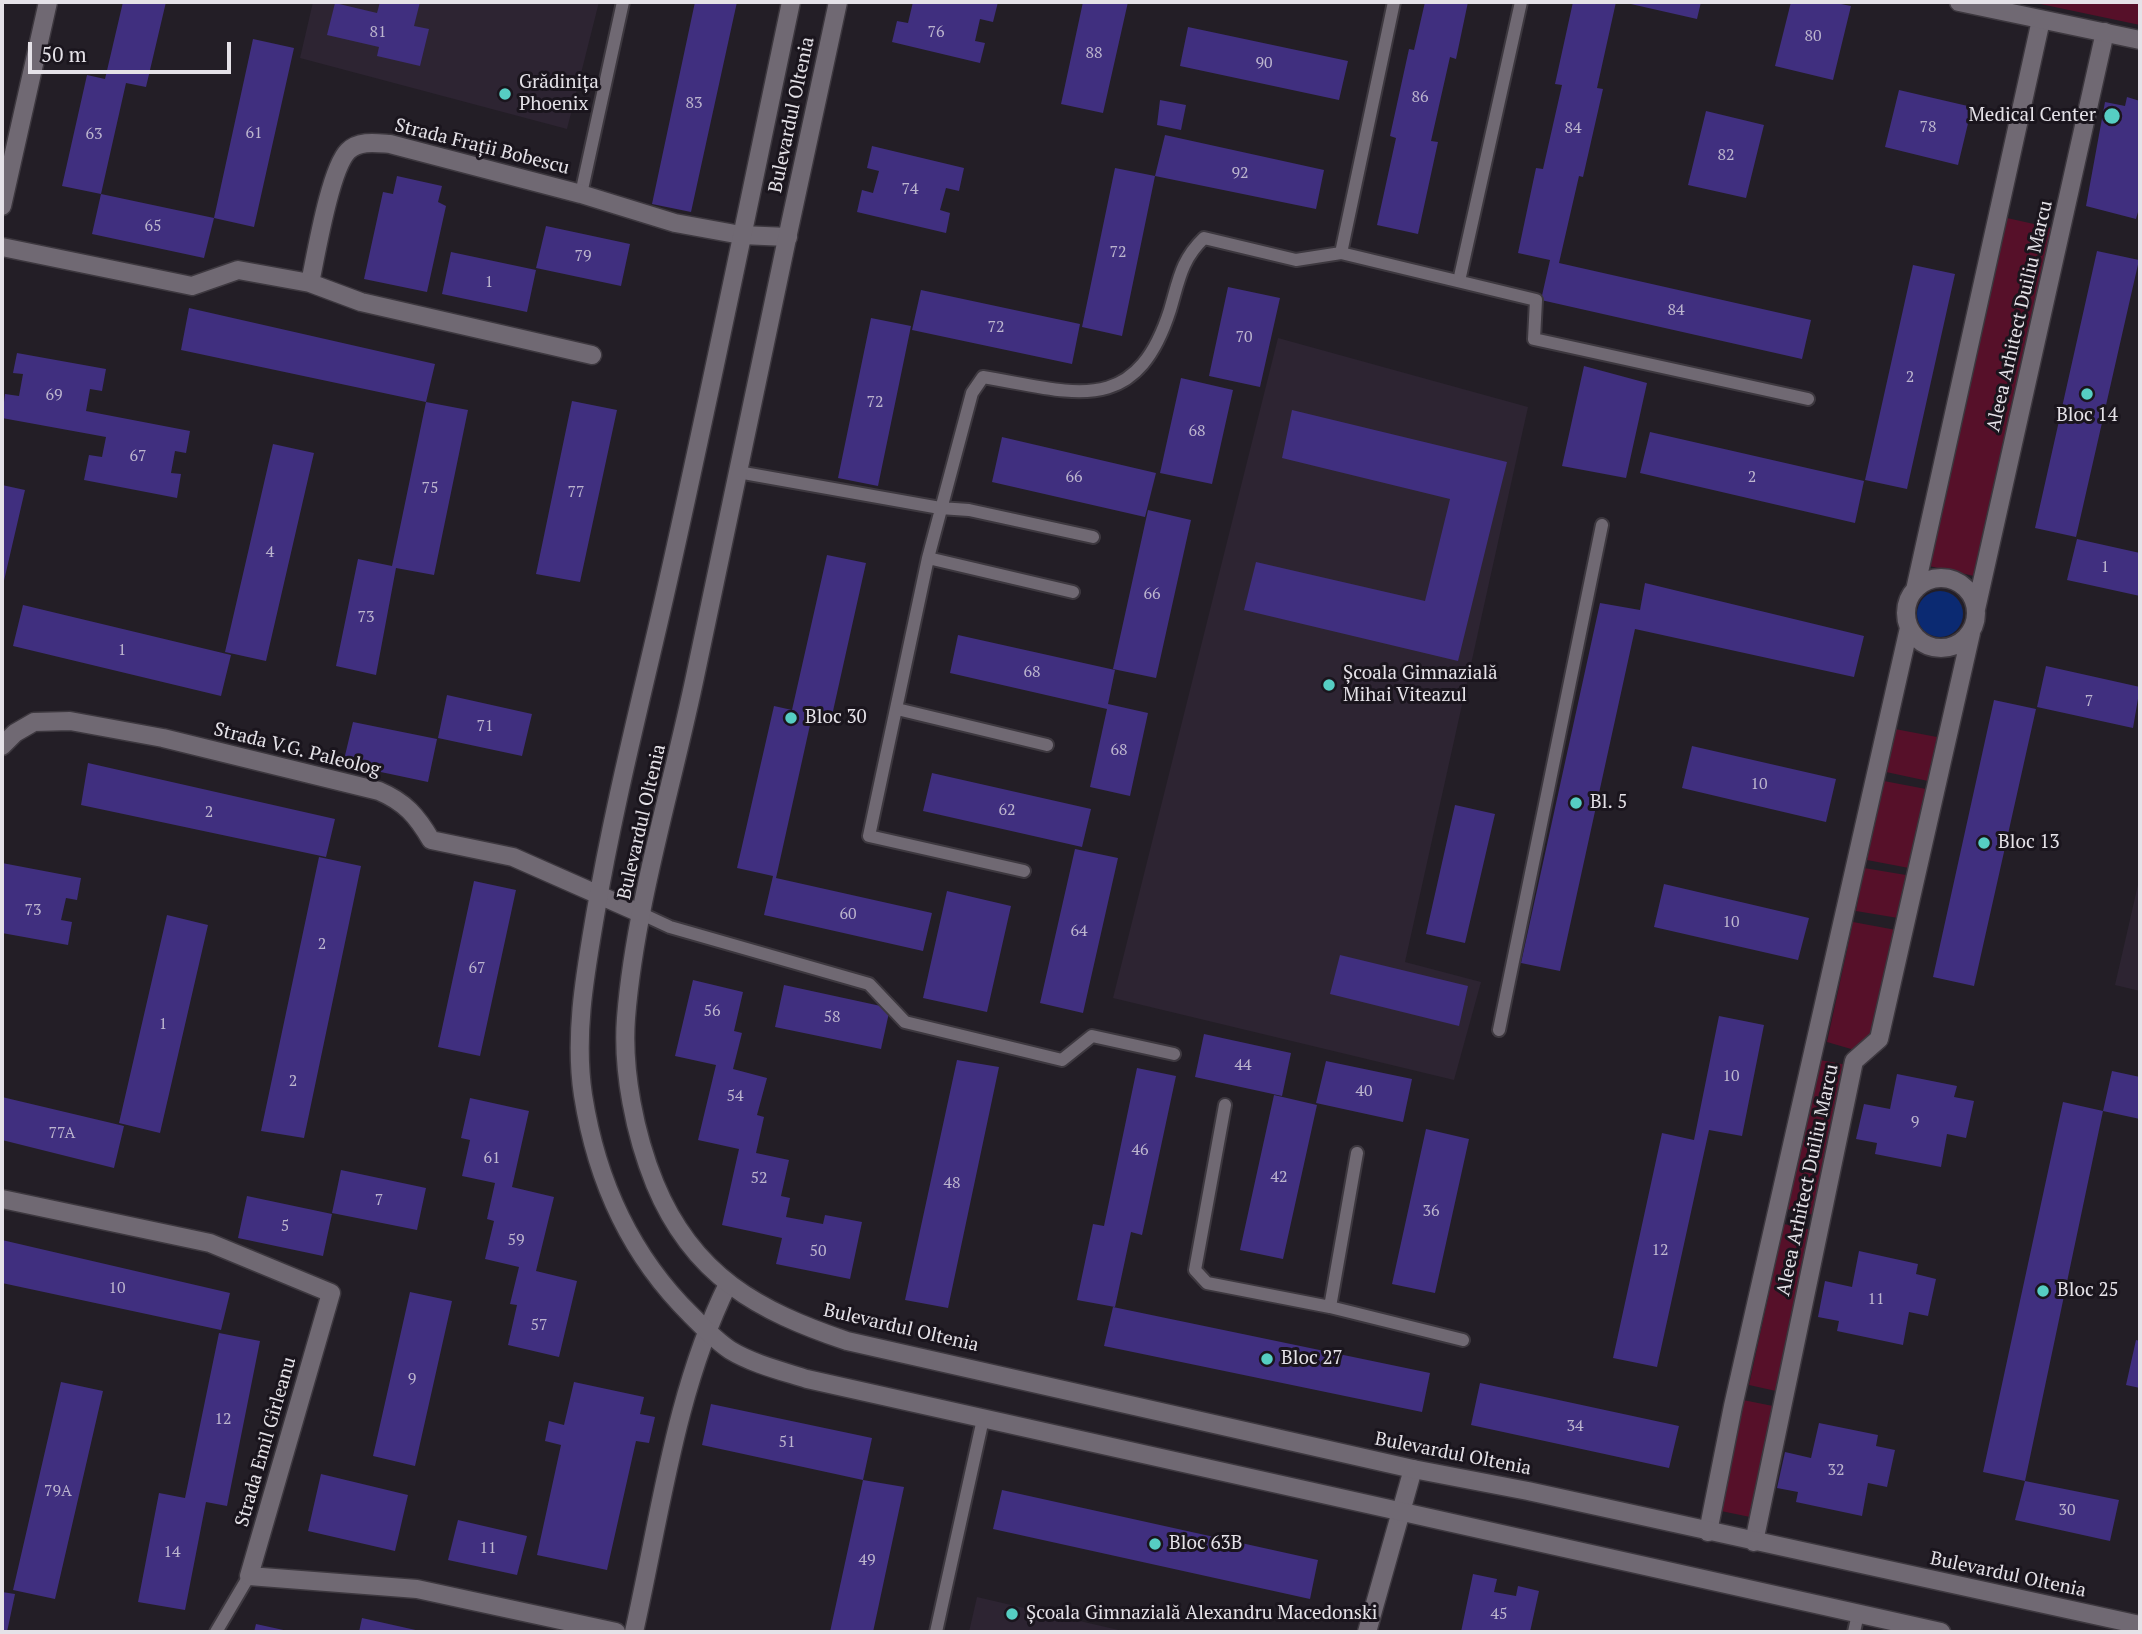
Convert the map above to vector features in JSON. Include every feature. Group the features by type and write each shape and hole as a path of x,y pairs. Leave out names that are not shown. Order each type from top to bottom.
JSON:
{"street":[{"path":"2,206 48,2"},
{"name":"Bulevardul Oltenia","path":"791,2 741,235 710,399 625,767 599,893 582,995 580,1047 590,1129 613,1204 627,1232 672,1296 730,1350 765,1366 807,1379 1941,1632"},
{"name":"Bulevardul Oltenia","path":"838,2 642,914 626,1020 626,1060 632,1096 656,1184 680,1230 728,1284 766,1309 847,1341 1413,1469 1528,1490 1708,1532 2140,1625"},
{"path":"1959,2 2140,40"},
{"name":"Aleea Arhitect Duiliu Marcu","path":"1708,1532 1733,1406 1909,628 1906,611 1915,590 2041,20"},
{"name":"Aleea Arhitect Duiliu Marcu","path":"1754,1542 1854,1061 1879,1039 2105,32"},
{"name":"Strada Frații Bobescu","path":"310,283 335,175 348,150 366,142 390,144 581,194 675,223 741,235"},
{"path":"741,235 788,237"},
{"path":"2,247 192,286 237,270 310,283 361,302 592,355"},
{"path":"1915,590 1935,579 1955,581 1973,598 1976,609"},
{"path":"1909,628 1921,643 1940,649 1960,643 1971,633"},
{"name":"Strada V.G. Paleolog","path":"2,746 34,722 70,721 163,738 379,791 398,799 416,814 431,840 513,857 642,914"},
{"name":"Strada Emil Gîrleanu","path":"2,1199 210,1243 331,1293 249,1576"},
{"path":"634,1632 688,1383 705,1329 728,1284"},
{"path":"1367,1632 1413,1469"},
{"path":"249,1576 417,1589 616,1632"}],"lane":[{"path":"581,194 623,2"},
{"path":"1341,253 1394,2"},
{"path":"1459,281 1521,2"},
{"path":"1024,871 869,836 928,558 972,393 983,377 1080,393 1110,388 1132,377 1159,341 1187,254 1204,238 1296,260 1341,253 1536,300 1534,340 1808,399"},
{"path":"738,472 940,508 969,510 1093,537"},
{"path":"1499,1030 1602,525"},
{"path":"928,558 1073,592"},
{"path":"897,709 1047,745"},
{"path":"642,914 670,927 869,984 905,1022 1062,1060 1092,1036 1174,1054"},
{"path":"1225,1105 1195,1270 1207,1283 1330,1307 1463,1340"},
{"path":"1330,1307 1357,1153"},
{"path":"936,1632 983,1419"},
{"path":"216,1632 249,1576"},
{"path":"1854,1632 1858,1614"}],"shaded area":[{"name":"Grădinița Phoenix","path":"313,2 599,2 567,129 300,58"},
{"path":"2031,2 2140,2 2140,25"},
{"path":"2007,218 2052,228 1974,576 1929,566"},
{"name":"Școala Gimnazială Mihai Viteazul","path":"1278,338 1528,407 1405,962 1481,982 1454,1080 1113,998"},
{"path":"1895,729 1937,737 1928,781 1886,772"},
{"path":"1884,781 1926,789 1909,868 1867,860"},
{"path":"1864,868 1906,875 1898,918 1856,911"},
{"path":"2140,876 2140,991 2115,985"},
{"path":"1853,922 1896,930 1874,1036 1858,1051 1827,1042"},
{"path":"1820,1060 1847,1065 1814,1215 1787,1209"},
{"path":"1784,1224 1812,1230 1776,1391 1749,1385"},
{"path":"1743,1400 1773,1406 1750,1517 1721,1511"},
{"name":"Școala Gimnazială Alexandru Macedonski","path":"977,1597 1127,1632 969,1632"}],"water":[{"path":"1940,591 1957,597 1963,614 1957,631 1940,637 1923,631 1917,614 1923,597"}],"building":[{"path":"123,2 166,2 146,87 126,83 101,194 62,186 87,75 105,79"},
{"path":"380,2 420,2 414,26 429,29 420,66 377,56 379,47 327,35 335,3 377,13"},
{"path":"695,2 737,2 691,212 652,204"},
{"path":"913,2 998,2 993,22 980,19 975,41 985,43 980,63 892,42 897,21 908,23"},
{"path":"1083,2 1128,2 1103,113 1061,104"},
{"path":"1425,2 1468,2 1456,59 1450,57 1431,141 1438,142 1418,234 1377,225 1396,138 1390,136 1409,49 1414,50"},
{"path":"1573,2 1616,2 1597,88 1603,89 1583,177 1579,176 1559,263 1811,320 1802,359 1541,300 1550,260 1518,253 1536,168 1543,169 1562,85 1555,84"},
{"path":"1622,2 1701,2 1697,19"},
{"path":"1791,2 1831,2 1851,6 1833,80 1775,66"},
{"path":"1188,27 1348,61 1339,100 1180,66"},
{"path":"253,39 294,48 254,227 214,218"},
{"path":"1899,90 1972,107 1958,165 1885,147"},
{"path":"2127,97 2140,101 2140,205 2136,219 2086,206 2105,102 2125,106"},
{"path":"1160,100 1186,105 1181,130 1157,125"},
{"path":"1706,111 1764,125 1746,198 1688,185"},
{"path":"1165,135 1324,170 1316,209 1155,176"},
{"path":"872,146 964,168 959,191 946,188 940,210 950,213 946,233 857,212 862,190 873,193 879,171 867,168"},
{"path":"1115,168 1155,176 1122,336 1082,327"},
{"path":"397,176 442,186 438,202 446,206 427,292 364,279 383,192 393,194"},
{"path":"101,194 214,218 204,258 92,234"},
{"path":"546,226 630,244 621,286 536,268"},
{"name":"Bloc 14","path":"2097,251 2139,260 2076,537 2035,528"},
{"path":"451,252 536,270 527,312 442,294"},
{"path":"1913,265 1955,274 1907,489 1865,480"},
{"path":"1228,287 1280,298 1260,387 1209,376"},
{"path":"921,290 1080,324 1072,364 912,330"},
{"path":"189,308 435,364 426,402 181,350"},
{"path":"871,318 911,326 878,486 838,478"},
{"path":"17,353 106,369 102,391 90,389 86,411 190,431 186,453 175,451 171,473 181,474 177,498 84,480 89,455 102,457 106,437 2,418 5,394 19,396 23,374 13,373"},
{"path":"1584,366 1647,383 1626,478 1562,466"},
{"path":"1181,378 1233,390 1212,484 1160,473"},
{"path":"572,401 617,410 580,582 536,574"},
{"path":"426,402 468,410 434,575 396,568 376,675 336,666 358,559 392,566"},
{"path":"1292,410 1507,462 1458,661 1244,610 1256,562 1425,601 1450,499 1282,458"},
{"path":"1650,432 1864,481 1855,523 1640,473"},
{"path":"1002,437 1156,473 1145,517 992,482"},
{"path":"273,444 314,453 266,661 225,652"},
{"path":"2,485 25,490 3,585 2,585"},
{"path":"1148,510 1191,520 1156,678 1113,669"},
{"path":"2077,539 2140,553 2140,596 2067,580"},
{"name":"Bloc 30","path":"827,555 866,563 831,720 812,716 776,878 932,913 923,951 764,915 773,876 737,868 774,706 792,710"},
{"name":"Bl. 5","path":"1645,583 1864,636 1854,677 1635,629 1560,971 1521,963 1600,603 1640,610"},
{"path":"23,605 231,655 221,696 13,646"},
{"path":"958,635 1115,670 1108,704 1148,713 1130,796 1090,787 1107,709 950,673"},
{"path":"2046,666 2140,687 2133,728 2037,707"},
{"path":"447,695 532,714 522,756 438,738"},
{"name":"Bloc 13","path":"1994,700 2036,709 1974,986 1933,977"},
{"path":"353,722 437,739 428,782 343,764"},
{"path":"1692,746 1836,779 1826,822 1682,788"},
{"path":"88,763 335,819 326,857 81,805"},
{"path":"932,773 1091,809 1082,847 923,811"},
{"path":"1455,805 1495,814 1465,943 1426,934"},
{"path":"1075,849 1118,858 1083,1013 1040,1003"},
{"path":"319,857 361,866 304,1138 261,1131"},
{"path":"2,863 81,878 77,900 66,898 61,920 72,922 68,945 2,933"},
{"path":"474,881 516,890 480,1056 438,1047"},
{"path":"1664,884 1809,918 1798,960 1654,927"},
{"path":"947,891 1011,906 987,1012 923,998"},
{"path":"167,915 208,925 160,1133 119,1123"},
{"path":"1340,955 1468,986 1459,1026 1330,994"},
{"path":"693,980 743,992 734,1031 742,1033 733,1069 767,1078 757,1115 764,1117 756,1153 789,1160 781,1196 790,1198 786,1217 823,1224 825,1215 862,1222 850,1279 776,1264 782,1238 722,1225 739,1149 698,1140 716,1065 675,1056"},
{"path":"784,985 890,1008 881,1049 775,1027"},
{"path":"1719,1016 1764,1025 1742,1136 1709,1130 1657,1367 1613,1358 1662,1133 1694,1140"},
{"path":"1204,1034 1291,1053 1282,1096 1195,1077"},
{"path":"957,1060 999,1067 948,1308 905,1300"},
{"path":"1326,1061 1412,1079 1403,1122 1316,1103"},
{"path":"1137,1068 1176,1076 1142,1235 1131,1232 1115,1307 1077,1300 1093,1224 1104,1226"},
{"path":"2112,1071 2140,1077 2140,1119 2103,1111"},
{"path":"1897,1074 1957,1086 1954,1097 1974,1101 1966,1138 1947,1134 1941,1167 1875,1154 1877,1143 1856,1139 1864,1104 1890,1109"},
{"path":"1274,1095 1317,1105 1283,1259 1240,1250"},
{"path":"2,1097 124,1126 114,1168 2,1140"},
{"path":"470,1098 529,1111 512,1187 554,1197 536,1271 577,1281 559,1357 508,1345 517,1305 510,1304 519,1267 485,1259 494,1221 487,1219 495,1183 462,1176 470,1140 461,1138"},
{"name":"Bloc 25","path":"2063,1102 2103,1111 2025,1481 1983,1472"},
{"path":"1426,1129 1469,1139 1435,1293 1392,1284"},
{"path":"341,1170 426,1188 417,1230 332,1213"},
{"path":"247,1196 332,1214 323,1256 238,1238"},
{"path":"2,1240 230,1293 221,1330 2,1283"},
{"path":"1859,1251 1918,1264 1916,1274 1936,1279 1928,1316 1909,1312 1903,1345 1837,1331 1839,1321 1818,1317 1825,1281 1852,1287"},
{"path":"410,1292 452,1301 415,1466 373,1456"},
{"name":"Bloc 27","path":"1113,1307 1430,1373 1422,1412 1104,1346"},
{"path":"219,1333 260,1341 227,1506 206,1502 185,1610 138,1602 159,1493 185,1498"},
{"path":"2136,1340 2140,1341 2140,1388 2126,1385"},
{"path":"61,1382 103,1391 55,1599 13,1590"},
{"path":"574,1382 644,1397 640,1414 655,1417 649,1443 636,1441 607,1570 537,1555 561,1445 545,1441 549,1421 564,1425"},
{"path":"1480,1383 1679,1426 1669,1468 1471,1425"},
{"path":"711,1404 872,1438 863,1480 702,1445"},
{"path":"1819,1423 1878,1435 1876,1446 1895,1450 1887,1487 1868,1483 1862,1516 1796,1502 1798,1492 1777,1488 1785,1452 1811,1458"},
{"path":"321,1474 408,1495 395,1551 308,1531"},
{"path":"863,1480 904,1487 873,1632 830,1632"},
{"path":"2025,1481 2119,1500 2110,1541 2015,1520"},
{"name":"Bloc 63B","path":"1002,1490 1318,1560 1310,1599 993,1529"},
{"path":"458,1520 527,1536 517,1575 448,1560"},
{"path":"1473,1574 1497,1579 1494,1592 1516,1596 1518,1586 1539,1591 1530,1632 1461,1632"},
{"path":"2,1592 15,1594 7,1632 2,1632"},
{"path":"362,1618 420,1631 420,1632 359,1632"},
{"path":"256,1624 288,1631 288,1632 254,1632"}],"place":[{"name":"Grădinița Phoenix","path":"505,94"},
{"name":"Medical Center","path":"2112,116"},
{"name":"Bloc 14","path":"2087,394"},
{"name":"Școala Gimnazială Mihai Viteazul","path":"1329,685"},
{"name":"Bloc 30","path":"791,718"},
{"name":"Bl. 5","path":"1576,803"},
{"name":"Bloc 13","path":"1984,843"},
{"name":"Bloc 25","path":"2043,1291"},
{"name":"Bloc 27","path":"1267,1359"},
{"name":"Bloc 63B","path":"1155,1544"},
{"name":"Școala Gimnazială Alexandru Macedonski","path":"1012,1614"}]}
